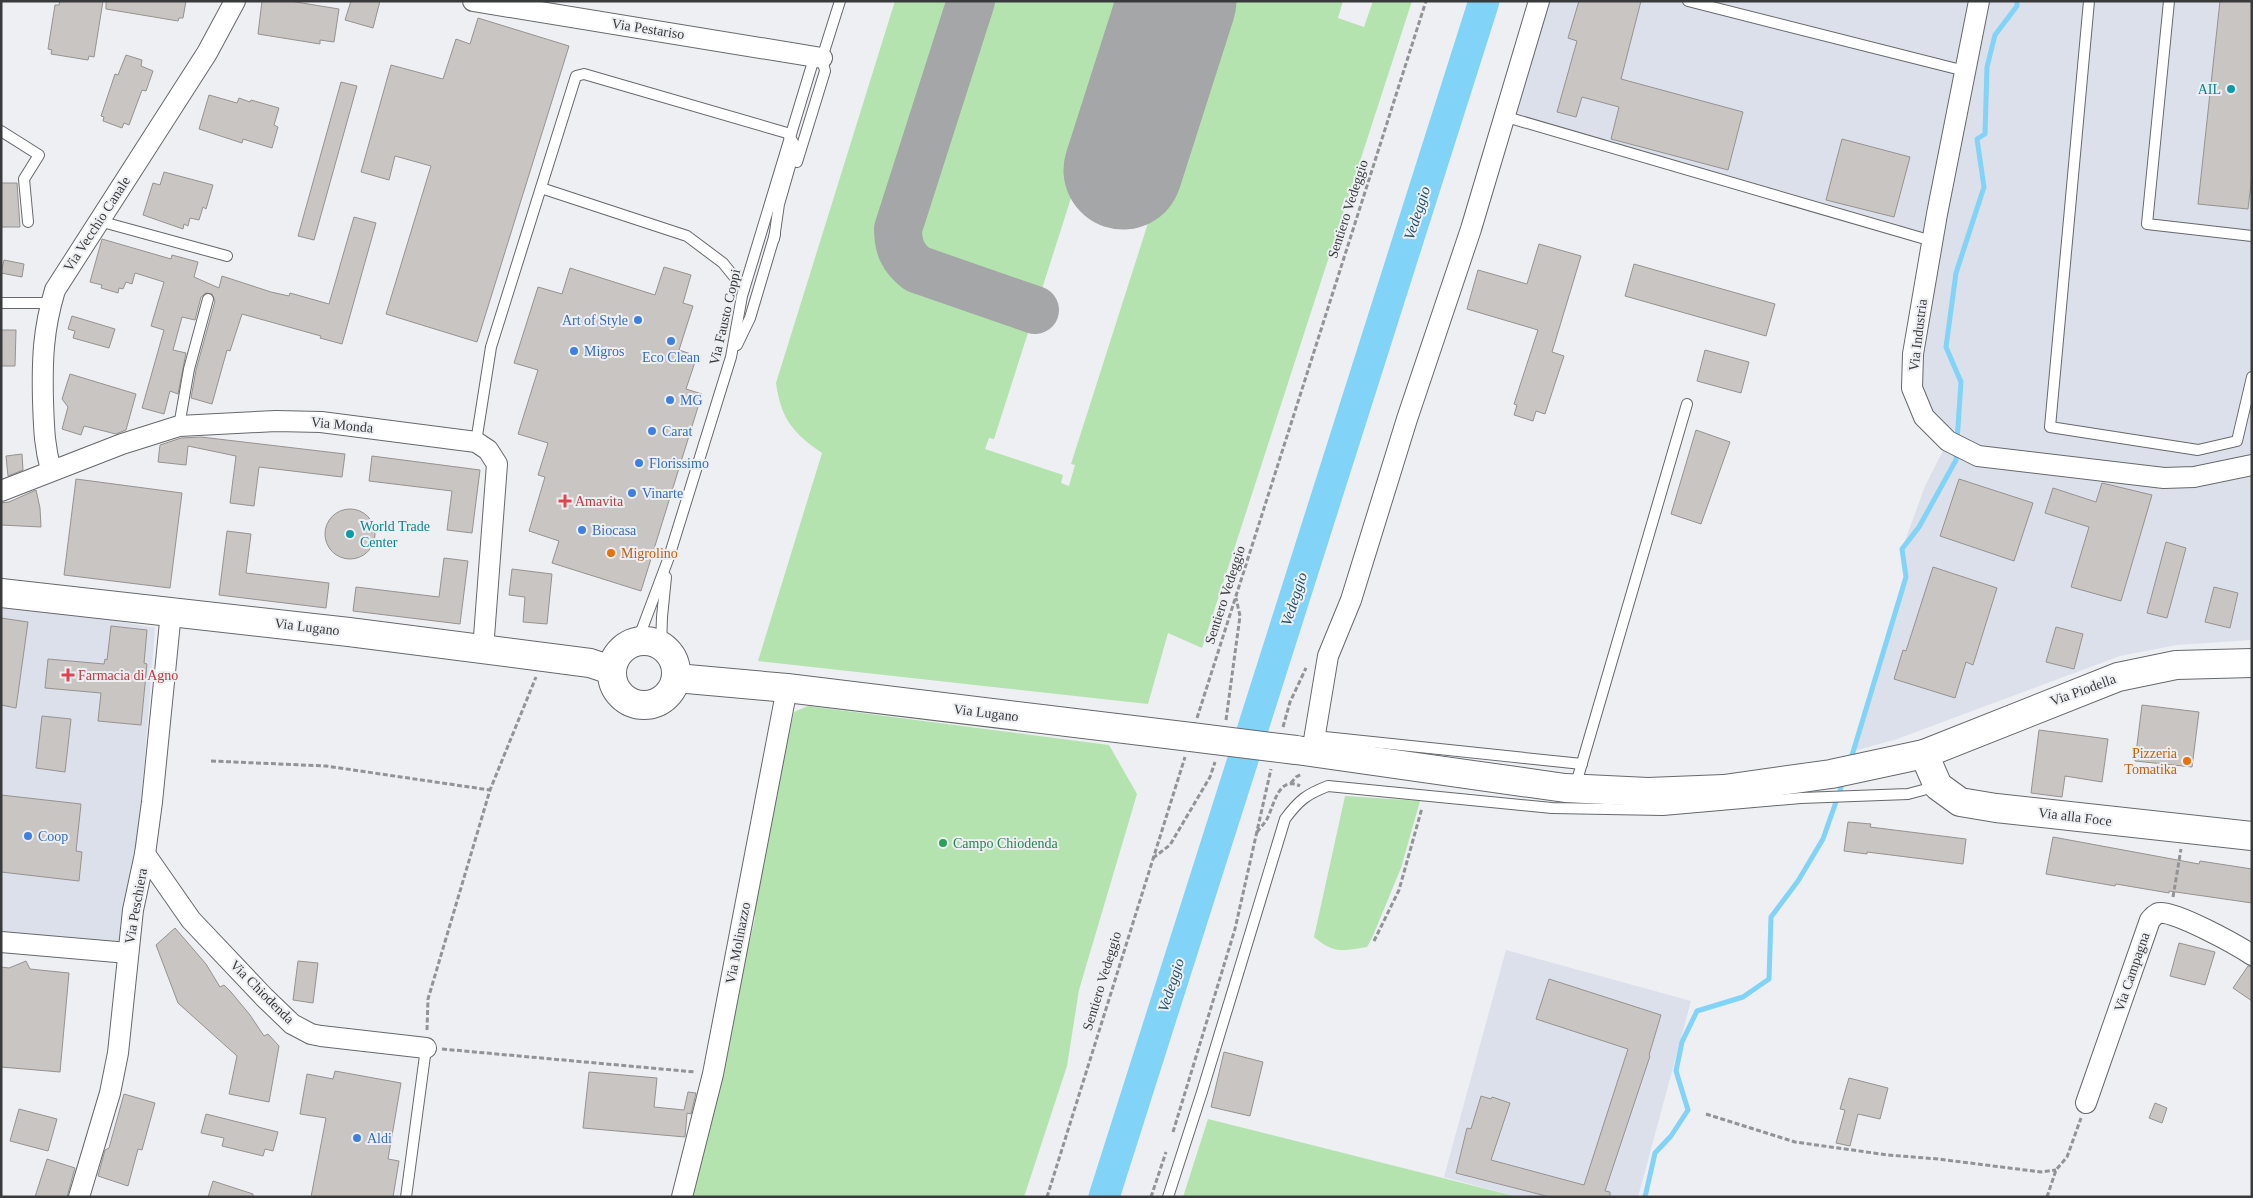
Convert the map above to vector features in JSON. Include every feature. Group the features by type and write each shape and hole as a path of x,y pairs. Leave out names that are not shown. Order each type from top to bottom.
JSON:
{"main road":[{"name":"Via Lugano","path":"1,593 590,663 611,670"},
{"path":"641,641 653,642 661,646 673,660 676,678 666,698 656,704 645,706 634,705 624,700 616,691 612,681 611,670 614,659 621,650 641,641"},
{"name":"Via Piodella","path":"1578,776 1648,792 1828,785 1859,768 1924,754 2060,698 2118,677 2176,665 2252,663"},
{"name":"Via Lugano","path":"676,678 787,688 1191,737 1301,742 1578,776"},
{"path":"1924,754 1938,786"},
{"name":"Via alla Foce","path":"1938,786 1960,802 2185,830 2252,836"}],"street":[{"name":"Via Vecchio Canale","path":"51,470 44,447 42,354 47,316 55,290 207,53 235,1"},
{"name":"Via Pestariso","path":"473,1 819,56"},
{"path":"1301,742 1328,656 1351,600 1407,419 1471,229 1503,116 1539,1"},
{"name":"Via Industria","path":"1979,1 1932,241 1913,354 1912,388 1924,417 1948,441 1978,456 2164,478 2194,477 2252,465"},
{"name":"Via Monda","path":"1,491 122,444 179,426 276,420 321,422 476,442"},
{"path":"476,442 488,450 497,464 483,650"},
{"name":"Via Peschiera","path":"79,1197 112,1085 118,1053 133,910 145,854 171,612"},
{"name":"Via Molinazzo","path":"682,1197 713,1074 787,688"},
{"name":"Via Chiodenda","path":"145,854 191,920 292,1024 312,1034 321,1036 426,1048"},
{"name":"Via Campagna","path":"2086,1103 2150,920 2159,913 2170,915"},
{"path":"2170,915 2218,935 2252,955"},
{"path":"1,942 128,953"}],"lane":[{"name":"Via Fausto Coppi","path":"631,644 642,629 669,557 731,357 744,289 790,137 840,1"},
{"path":"1688,1 1965,71"},
{"path":"2089,1 2050,427 2198,450 2237,442 2252,377"},
{"path":"2169,1 2147,224 2252,236"},
{"path":"731,357 750,318 825,71 819,56"},
{"path":"476,442 491,347 576,76 582,74 781,130 790,137 793,142 794,152 778,204 774,239"},
{"path":"1503,116 1932,241"},
{"path":"1,131 38,155 24,179 28,222"},
{"path":"541,188 682,234 723,263 744,289"},
{"path":"99,221 227,256"},
{"path":"179,426 189,369 208,298"},
{"path":"1,303 51,303"},
{"path":"1578,776 1687,404"},
{"name":"Via Fausto Coppi","path":"661,646 663,603 669,557"},
{"path":"1168,1197 1285,819 1309,793 1328,786 1552,808 1664,810 1828,785 1850,796 1908,794 1938,786"},
{"path":"406,1197 426,1048"}],"path":[{"name":"Sentiero Vedeggio","path":"1047,1197 1191,737 1426,1"},
{"path":"544,658 490,790 428,999 426,1048 713,1074"},
{"path":"1301,742 1290,702 1307,667"},
{"path":"211,761 326,766 490,790"},
{"path":"1171,1138 1235,929 1271,767"},
{"path":"1374,941 1399,890 1426,796"},
{"path":"2170,915 2185,830"},
{"path":"2047,1197 2056,1170 2067,1157 2086,1103"},
{"path":"1706,1114 1795,1142 1888,1155 1938,1159 2041,1172 2056,1170"},
{"path":"1151,1197 1168,1146"}],"shaded area":[{"path":"1542,1 2252,1 2252,640 2177,645 2120,656 1897,739 1854,751 1906,577 1902,549 1925,486 1948,441 1912,388 1932,241 1503,116"},
{"path":"1,599 155,628 128,953 1,942"},
{"path":"1506,950 1691,1001 1638,1197 1518,1197 1444,1177"}],"green space":[{"path":"895,1 1134,1 994,439 989,438 985,449 1063,475 1061,483 1069,486 1075,465 1071,464 1219,1 1343,1 1338,18 1364,27 1373,1 1412,1 1202,648 1168,633 1148,704 758,661 822,453 803,439 790,424 781,406 776,383"},
{"path":"808,706 1109,745 1137,794 1079,990 1067,1066 1024,1197 687,1197 745,945 749,944 755,918 753,892 794,712"},
{"path":"1345,796 1420,801 1401,868 1372,938 1367,947 1339,950 1327,946 1314,937"},
{"path":"1208,1119 1518,1197 1183,1197"}],"building":[{"path":"60,1 103,1 94,57 89,56 88,60 51,54 52,50 48,49 55,5 59,5"},
{"path":"106,1 186,1 183,18 179,18 178,21 106,9"},
{"path":"262,1 290,1 339,9 334,42 320,40 320,44 258,34"},
{"path":"351,1 380,1 373,28 345,20"},
{"path":"1579,1 1641,1 1621,79 1743,112 1728,170 1611,139 1619,107 1582,97 1576,117 1557,112 1577,41 1568,38"},
{"name":"AIL","path":"2220,1 2252,1 2252,176 2248,209 2198,204"},
{"path":"478,18 569,46 477,342 386,314 431,166 395,156 389,180 361,172 391,65 443,79 456,39 470,44"},
{"path":"126,55 142,60 141,66 153,71 146,91 142,90 129,125 124,123 122,128 103,121 104,117 101,116 115,74 118,75"},
{"path":"341,82 357,86 314,240 298,236"},
{"path":"209,95 237,103 239,98 250,102 251,100 279,108 274,125 278,127 272,148 243,139 242,143 199,129"},
{"path":"1842,139 1910,157 1894,217 1826,200"},
{"path":"164,172 213,185 206,209 203,207 199,220 190,218 188,226 184,224 183,229 143,215 153,183 160,185"},
{"path":"1,183 17,183 20,227 1,227"},
{"path":"354,217 376,223 342,344 320,338 321,336 242,314 230,351 227,350 212,404 191,398 196,370 215,301 212,294 206,293 201,297 195,320 182,317 173,350 186,353 178,394 170,391 164,414 142,408 164,330 151,326 164,282 135,273 132,284 126,282 123,289 119,288 118,293 101,288 102,285 90,282 102,239 171,259 172,255 198,262 194,277 219,288 222,276 271,292 289,296 290,293 329,304"},
{"path":"1539,244 1581,256 1552,352 1564,356 1545,414 1536,411 1533,421 1514,415 1517,405 1514,404 1538,330 1467,309 1478,270 1527,284"},
{"path":"4,260 24,264 22,277 1,273"},
{"path":"1634,264 1775,304 1766,336 1625,296"},
{"path":"664,267 691,275 683,303 693,306 679,350 697,356 686,389 702,394 641,591 552,563 559,541 529,531 545,477 538,475 548,443 518,434 538,370 514,363 538,287 562,294 570,268 655,295"},
{"path":"72,316 115,329 109,348 73,338 75,331 68,329"},
{"path":"1,330 16,330 15,366 1,366"},
{"path":"1705,350 1749,362 1741,393 1697,381"},
{"path":"70,374 136,394 126,430 116,434 84,426 81,435 62,429 68,407 62,399"},
{"path":"1696,430 1730,442 1701,524 1671,514"},
{"path":"201,437 345,454 342,477 259,467 254,506 230,503 236,456 188,446 186,465 158,462 160,445 181,438"},
{"path":"22,454 23,470 8,476 6,456"},
{"path":"372,456 480,470 472,533 447,530 452,491 369,481"},
{"path":"76,479 182,493 170,588 64,575"},
{"path":"1959,479 2033,503 2014,561 1940,536"},
{"path":"2102,483 2152,495 2121,601 2071,587 2089,527 2045,513 2053,488 2096,502"},
{"path":"36,490 40,508 41,527 1,525 1,503 9,502"},
{"name":"World Trade Center","path":"350,509 360,511 368,516 373,524 375,534 373,544 368,552 360,557 350,559 340,557 332,552 327,544 325,534 327,524 332,516 340,511"},
{"path":"227,531 251,534 246,573 329,583 326,608 219,595"},
{"path":"2166,542 2186,548 2167,618 2147,613"},
{"path":"444,558 468,561 460,624 353,611 356,587 439,597"},
{"path":"1933,567 1997,588 1973,665 1966,662 1955,698 1894,679 1903,650 1906,651"},
{"path":"512,569 552,574 547,624 523,622 525,597 509,595"},
{"path":"2214,587 2238,593 2230,628 2205,622"},
{"path":"1,618 28,622 16,708 1,705"},
{"path":"111,626 147,630 144,663 147,664 141,725 98,721 101,693 45,688 48,659 104,664 105,659 107,660"},
{"path":"2056,627 2083,634 2074,669 2046,662"},
{"path":"2142,705 2199,712 2192,767 2135,761"},
{"path":"42,716 71,719 65,772 36,768"},
{"path":"2039,730 2108,739 2102,782 2065,776 2062,797 2031,793"},
{"path":"1,795 81,804 76,851 82,852 79,881 1,872"},
{"path":"1848,822 1871,824 1870,827 1966,839 1963,864 1867,852 1867,854 1844,851"},
{"path":"2053,837 2199,864 2200,861 2252,869 2252,903 2169,891 2169,893 2116,884 2115,886 2046,874"},
{"path":"175,928 206,964 220,987 224,985 231,992 264,1036 268,1034 279,1046 269,1102 229,1094 237,1056 178,1003 156,945"},
{"path":"2179,943 2215,952 2205,985 2170,976"},
{"path":"26,961 30,969 69,973 60,1072 1,1067 1,967 9,968"},
{"path":"298,961 318,963 313,1003 293,1000"},
{"path":"2248,966 2252,967 2252,1001 2233,988"},
{"path":"1549,979 1661,1015 1650,1056 1605,1191 1610,1192 1610,1197 1550,1197 1456,1173 1467,1128 1471,1129 1481,1096 1491,1099 1492,1097 1510,1103 1491,1160 1584,1185 1628,1049 1536,1019"},
{"path":"1224,1052 1263,1062 1250,1116 1211,1107"},
{"name":"Aldi","path":"335,1071 401,1083 388,1159 399,1161 393,1197 311,1197 326,1118 300,1114 307,1074 333,1079"},
{"path":"589,1072 657,1078 654,1107 684,1110 688,1092 696,1093 691,1114 687,1113 685,1137 583,1128"},
{"path":"1849,1078 1888,1088 1880,1119 1858,1114 1850,1146 1836,1143 1845,1110 1840,1109"},
{"path":"124,1094 155,1103 142,1150 138,1149 128,1186 98,1176 105,1150 109,1148"},
{"path":"2155,1103 2167,1108 2162,1123 2149,1118"},
{"path":"19,1109 57,1119 48,1151 10,1141"},
{"path":"206,1114 278,1132 273,1151 265,1149 263,1156 222,1146 224,1138 201,1133"},
{"path":"47,1159 75,1168 67,1197 35,1197"},
{"path":"213,1181 253,1194 253,1197 208,1197"}],"waterway":[{"name":"Vedeggio","path":"1104,1197 1484,1"},
{"path":"1957,441 1961,382 1946,347 1956,273 1984,187 1977,139 1985,134 1987,67 1995,35 2017,6 2017,1"},
{"path":"1850,762 1906,577 1902,549 1919,527 1956,460 1957,450"},
{"path":"1645,1197 1655,1153 1671,1136 1688,1110 1676,1071 1682,1042 1697,1011 1743,997 1769,979 1771,917 1798,881 1823,839 1844,779"}],"taxiway":[{"path":"971,1 898,229 899,241 902,252 917,269 1035,310"}],"runway":[{"path":"1123,170 1177,1"}],"place":[{"name":"AIL","path":"2231,89"},
{"name":"Art of Style","path":"638,320"},
{"name":"Eco Clean","path":"671,341"},
{"name":"Migros","path":"574,351"},
{"name":"MG","path":"670,400"},
{"name":"Carat","path":"652,431"},
{"name":"Florissimo","path":"639,463"},
{"name":"Vinarte","path":"632,493"},
{"name":"Amavita","path":"565,501"},
{"name":"Biocasa","path":"582,530"},
{"name":"World Trade Center","path":"350,534"},
{"name":"Migrolino","path":"611,553"},
{"name":"Farmacia di Agno","path":"68,675"},
{"name":"Pizzeria Tomatika","path":"2187,761"},
{"name":"Coop","path":"28,836"},
{"name":"Campo Chiodenda","path":"943,843"},
{"name":"Aldi","path":"357,1138"}]}
